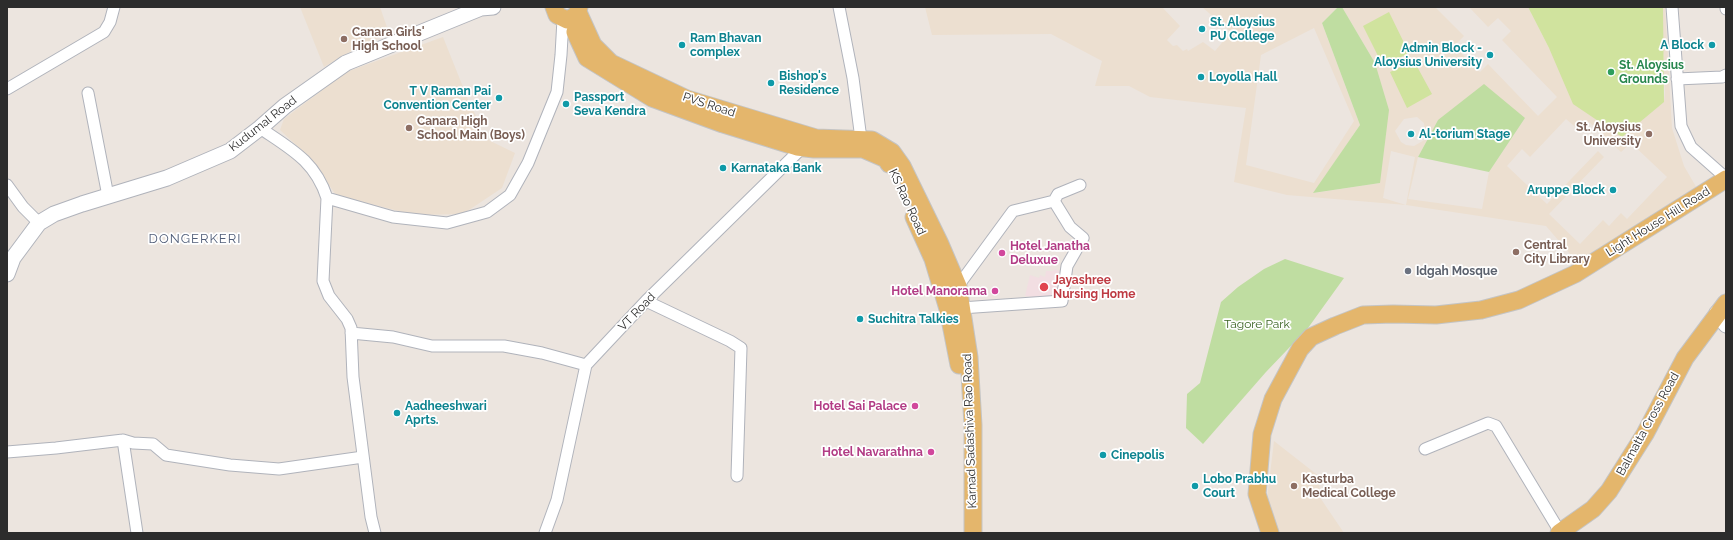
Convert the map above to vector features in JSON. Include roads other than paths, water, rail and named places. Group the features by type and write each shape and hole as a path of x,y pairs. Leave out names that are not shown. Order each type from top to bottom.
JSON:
{"main road":[{"name":"PVS Road","path":"569,13 593,45 612,63 688,99 807,142 816,138 867,139"},
{"name":"Karnad Sadashiva Rao Road","path":"867,139 892,152 902,166 940,244 950,289 961,308 969,357 973,533"},
{"name":"KS Rao Road","path":"807,142 862,149 886,159 900,182 933,259 950,289 948,310 959,365 966,426 966,533"},
{"name":"Light House Hill Road","path":"1270,533 1257,494 1262,434 1273,399 1300,349 1311,337 1363,315 1436,315 1481,310 1519,300 1575,274 1726,178"},
{"name":"Balmatta Cross Road","path":"1560,532 1593,509 1609,491 1645,434 1685,358 1723,314"}],"street":[{"path":"7,89 104,32 110,22 114,7"},
{"name":"Kudumal Road","path":"7,274 13,258 39,223 54,214 168,178 230,151 260,128 284,106 346,63 481,8 493,7"},
{"path":"839,7 867,139"},
{"path":"1672,7 1680,126 1687,142 1726,178"},
{"path":"327,198 393,217 447,223 487,212 510,194 528,163 557,92 561,55 569,13"},
{"path":"1677,79 1722,77 1726,75"},
{"path":"88,93 108,196"},
{"path":"260,128 301,156 312,167 322,184 327,198 323,281 328,296 347,319 351,333 353,377 371,517 375,533"},
{"name":"VT Road","path":"586,365 646,302 807,142"},
{"path":"7,185 23,207 39,223"},
{"path":"950,289 1014,211 1054,201 1058,194 1080,185"},
{"path":"961,308 1062,301 1067,266 1083,238 1070,227 1054,201"},
{"path":"646,302 741,348 737,476"},
{"path":"351,333 393,337 432,346 504,346 542,353 586,365 557,500 545,533"},
{"path":"1425,450 1488,423 1493,424 1496,426 1560,532"},
{"path":"7,452 123,440 133,443 153,444 166,455 230,465 279,469 364,456"},
{"path":"123,440 137,533"}],"place":[{"name":"St. Aloysius PU College","path":"1202,29"},
{"name":"Canara Girls' High School","path":"344,39"},
{"name":"Ram Bhavan complex","path":"682,45"},
{"name":"A Block","path":"1712,45"},
{"name":"Admin Block - Aloysius University","path":"1490,55"},
{"name":"St. Aloysius Grounds","path":"1611,72"},
{"name":"Loyolla Hall","path":"1201,77"},
{"name":"Bishop's Residence","path":"771,83"},
{"name":"T V Raman Pai Convention Center","path":"499,98"},
{"name":"Passport Seva Kendra","path":"566,104"},
{"name":"Canara High School Main (Boys)","path":"409,128"},
{"name":"Al-torium Stage","path":"1411,134"},
{"name":"St. Aloysius University","path":"1649,134"},
{"name":"Karnataka Bank","path":"723,168"},
{"name":"Aruppe Block","path":"1613,190"},
{"name":"Central City Library","path":"1516,252"},
{"name":"Hotel Janatha Deluxue","path":"1002,253"},
{"name":"Idgah Mosque","path":"1408,271"},
{"name":"Jayashree Nursing Home","path":"1044,287"},
{"name":"Hotel Manorama","path":"995,291"},
{"name":"Suchitra Talkies","path":"860,319"},
{"name":"Hotel Sai Palace","path":"915,406"},
{"name":"Aadheeshwari Aprts.","path":"397,413"},
{"name":"Hotel Navarathna","path":"931,452"},
{"name":"Cinepolis","path":"1103,455"},
{"name":"Lobo Prabhu Court","path":"1195,486"},
{"name":"Kasturba Medical College","path":"1294,486"}],"district":[{"name":"DONGERKERI","path":"195,239"}],"park label":[{"name":"Tagore Park","path":"1257,324"}]}
